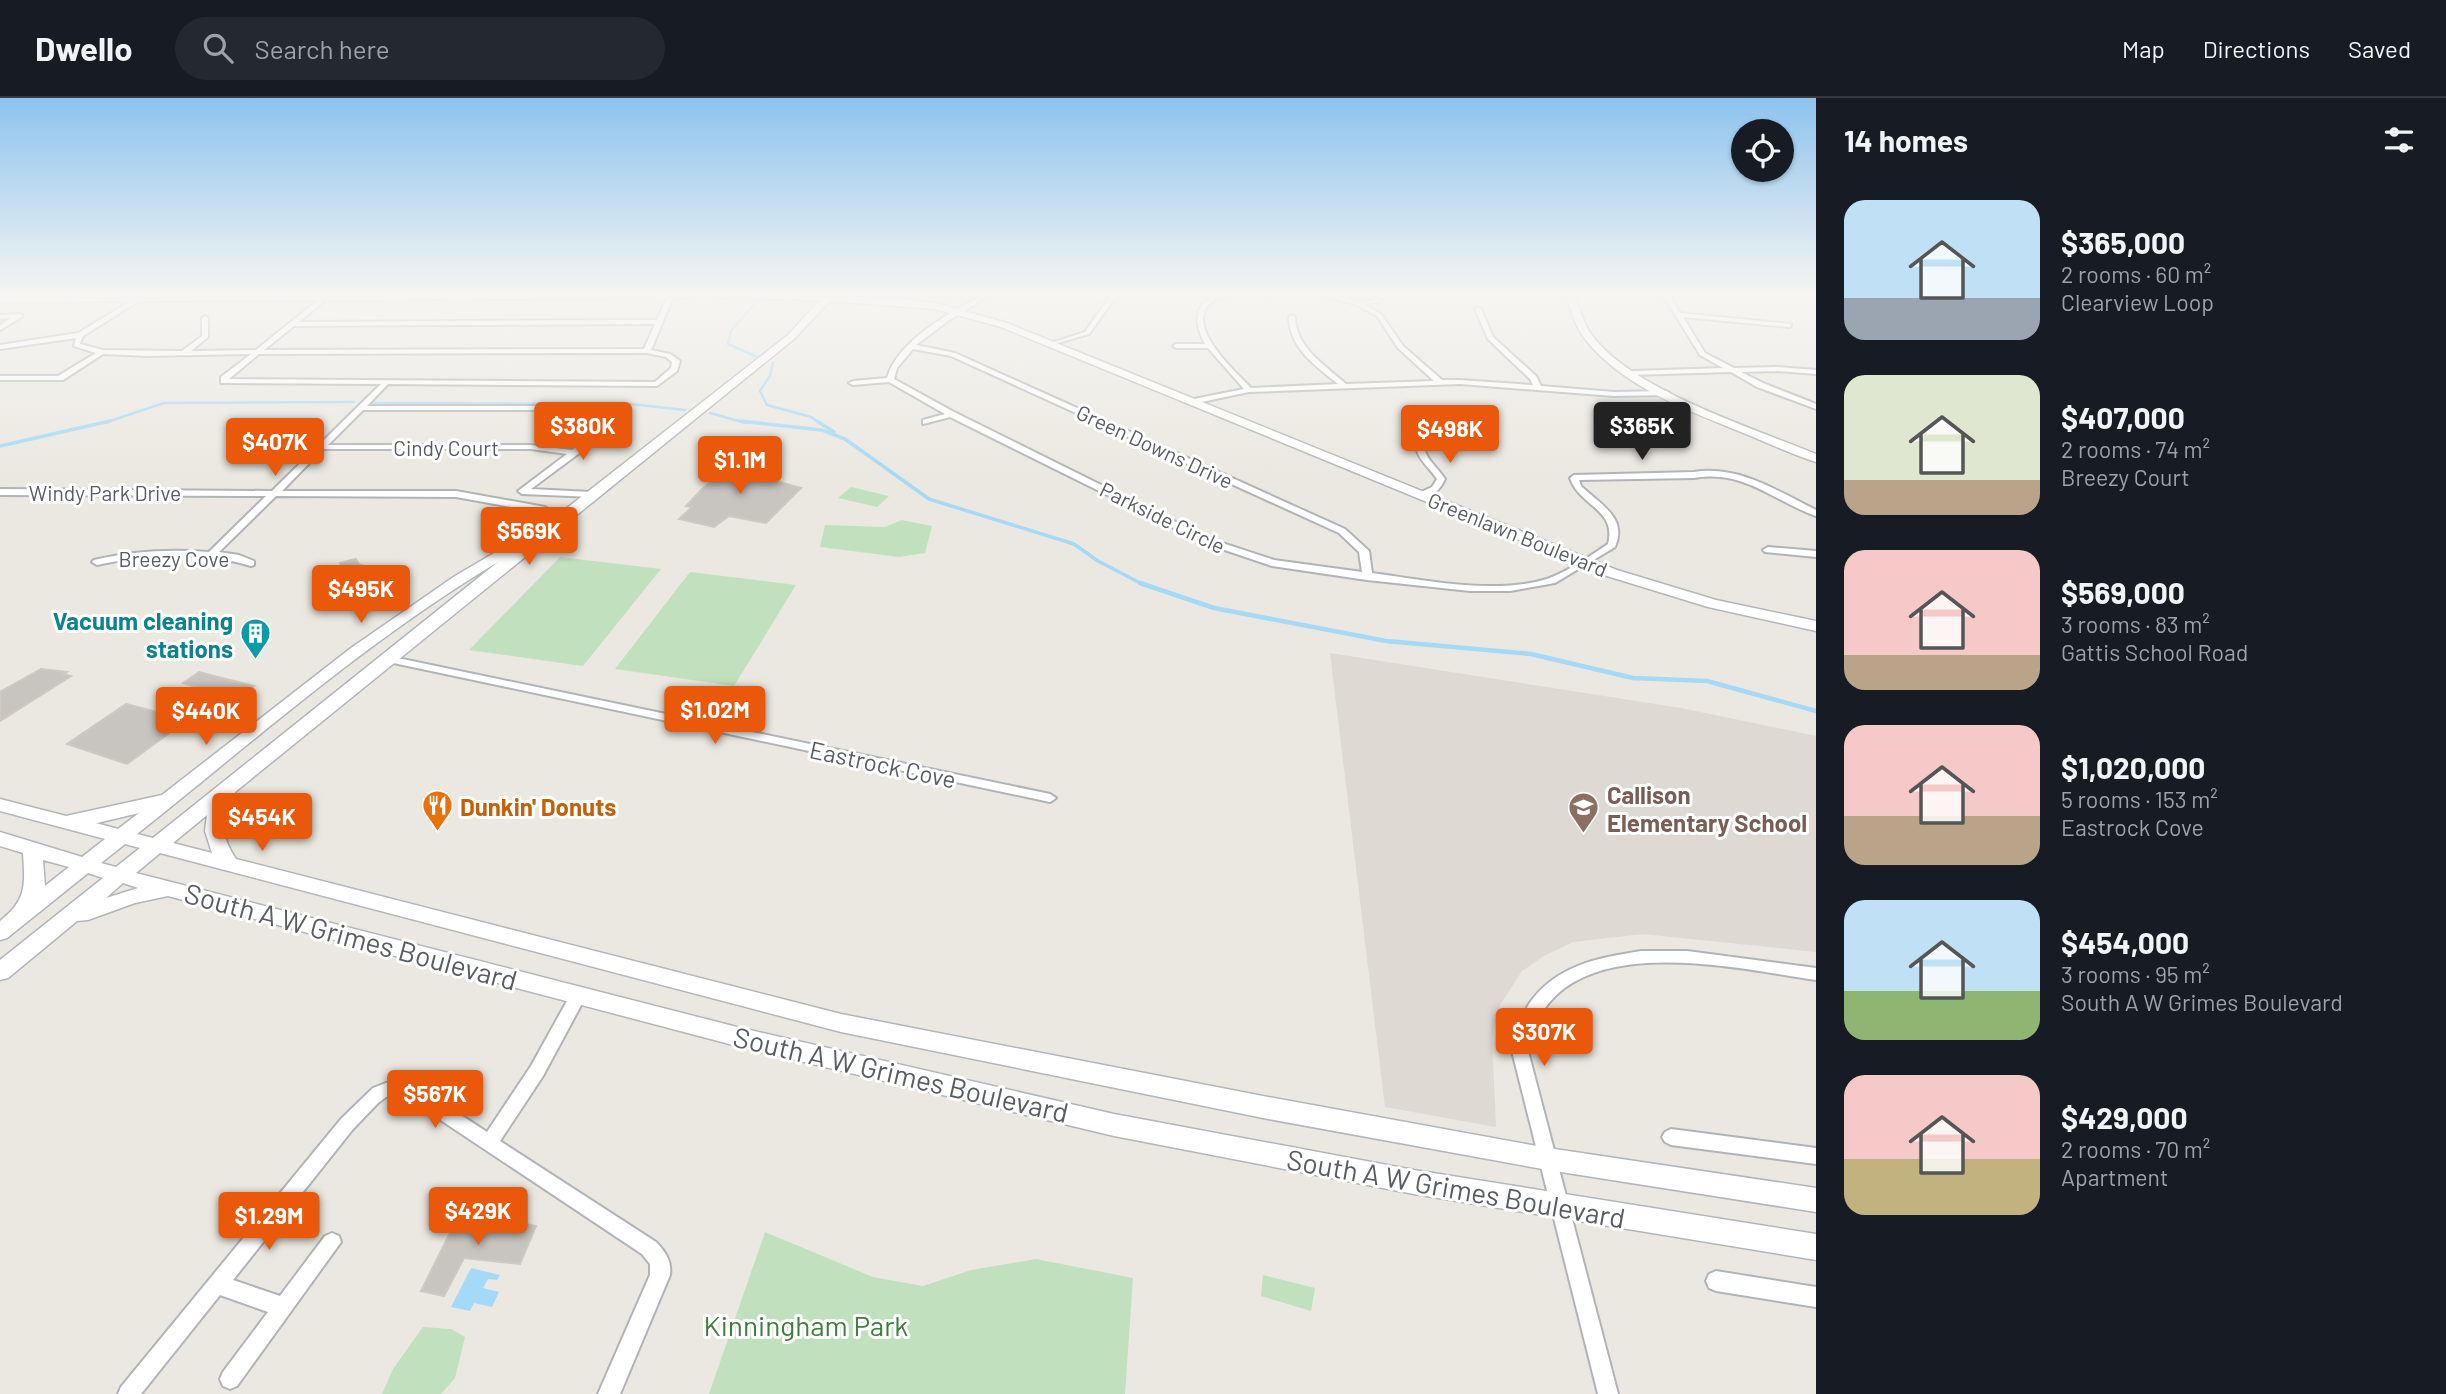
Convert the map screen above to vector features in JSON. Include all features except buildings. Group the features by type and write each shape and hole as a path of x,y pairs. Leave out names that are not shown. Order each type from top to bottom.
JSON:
{"main road":[{"path":"0,932 406,615 551,516 591,495 768,355"},
{"name":"Greenlawn Boulevard","path":"1081,355 1586,562 1680,595 1816,626"},
{"path":"1608,355 1666,393 1816,458"},
{"path":"0,972 388,659 551,516"},
{"path":"230,866 215,844 212,826 219,807 234,783"},
{"path":"60,821 97,817 172,798"},
{"name":"South A W Grimes Boulevard","path":"0,805 841,1023 1268,1108 1548,1159 1816,1200"},
{"name":"South A W Grimes Boulevard","path":"0,839 86,866 578,996 1015,1103 1243,1150 1559,1208 1816,1247"},
{"path":"22,915 35,887 33,850"},
{"path":"61,923 132,896 172,888"}],"street":[{"path":"0,378 60,378 96,355"},
{"path":"253,355 224,379 226,382 657,384 674,369 676,361 669,355"},
{"path":"853,383 890,380 893,367 905,355"},
{"name":"Green Downs Drive","path":"956,355 1342,531 1364,551 1367,577"},
{"path":"1218,355 1249,390"},
{"path":"1313,355 1345,387"},
{"path":"1410,355 1441,383"},
{"path":"1509,355 1533,378 1537,386"},
{"path":"1706,355 1732,371 1816,407"},
{"path":"1810,360 1816,370"},
{"path":"1633,373 1816,370"},
{"name":"Parkside Circle","path":"890,380 951,414 1223,548 1281,565 1460,588 1510,588 1550,581 1612,545 1615,526 1606,512 1577,487 1574,478 1694,475 1711,470 1742,479 1816,513"},
{"path":"1192,402 1249,390 1441,383 1537,386 1606,394 1666,393"},
{"path":"211,555 385,384"},
{"path":"362,408 579,408 625,415"},
{"path":"926,422 951,414"},
{"path":"522,491 571,452 625,415"},
{"path":"1422,495 1436,489 1441,479 1419,450 1423,432 1466,426"},
{"name":"Cindy Court","path":"321,446 531,447 571,452"},
{"path":"522,491 591,495"},
{"name":"Windy Park Drive","path":"0,492 456,494 551,516"},
{"path":"1768,550 1816,554"},
{"name":"Breezy Cove","path":"97,562 129,556 211,555 234,556 251,563"},
{"name":"Eastrock Cove","path":"388,659 1051,798"},
{"path":"1608,1394 1520,1051 1530,1013 1557,981 1594,964 1634,957 1687,958 1816,974"},
{"path":"489,1143 537,1071 578,996"},
{"path":"128,1394 347,1124 379,1091 397,1087 421,1098 649,1248 661,1263 660,1275 609,1394"},
{"path":"1671,1137 1816,1156"},
{"path":"230,1379 332,1242"},
{"path":"1716,1281 1816,1297"},
{"path":"216,1284 283,1307"}],"shaded area":[{"name":"Callison Elementary School","path":"1330,653 1681,708 1816,736 1816,952 1643,934 1573,942 1544,956 1522,971 1500,1005 1492,1038 1496,1127 1385,1107"}],"green space":[{"path":"851,487 889,496 877,507 838,498"},
{"path":"902,520 932,526 925,553 899,557 820,547 825,525 885,527"},
{"path":"560,557 661,569 583,666 469,650"},
{"path":"690,572 796,585 734,686 615,669"},
{"name":"Kinningham Park","path":"765,1232 873,1277 923,1286 971,1270 1036,1259 1133,1278 1125,1394 709,1394"},
{"path":"1263,1275 1315,1288 1311,1311 1261,1296"},
{"path":"423,1327 451,1329 465,1337 455,1378 441,1394 382,1394 393,1369"}],"water":[{"path":"471,1268 500,1275 497,1280 488,1279 483,1288 499,1292 492,1307 474,1303 470,1311 451,1307"}],"waterway":[{"path":"773,363 770,376 760,391 767,405 817,421"},
{"path":"110,421 164,403 354,402"},
{"path":"375,403 631,404 685,410"},
{"path":"710,413 746,423"},
{"path":"0,446 110,421"},
{"path":"104,423 110,421"},
{"path":"740,421 822,430 845,439 929,499 1074,544 1098,561 1140,583"},
{"path":"817,421 834,432"},
{"path":"1140,583 1214,608 1386,641 1531,654 1633,678 1707,681 1816,711"}],"place":[{"name":"Vacuum cleaning stations","path":"256,661"},
{"name":"Dunkin' Donuts","path":"437,833"},
{"name":"Callison Elementary School","path":"1584,835"}]}
